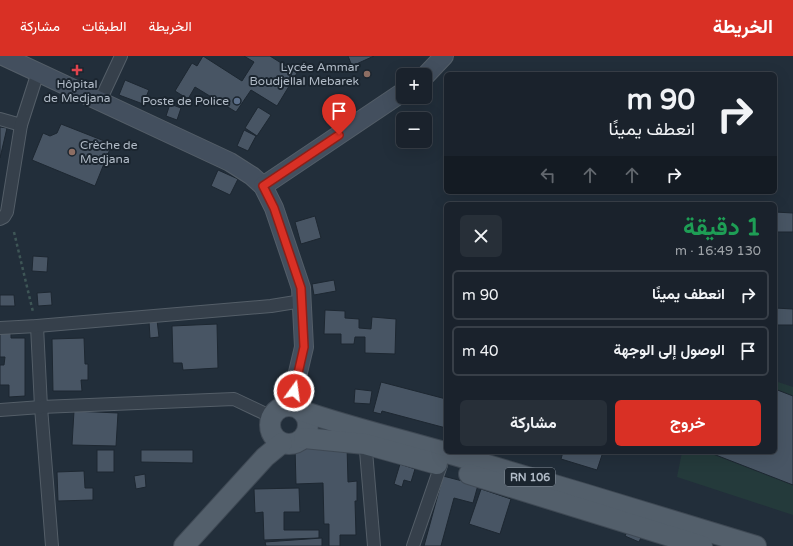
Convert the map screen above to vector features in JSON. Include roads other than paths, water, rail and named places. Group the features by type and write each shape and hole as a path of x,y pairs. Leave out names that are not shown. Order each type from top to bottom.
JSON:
{"main road":[{"path":"3,56 230,162 252,176 263,186 274,208 301,288 304,347 296,408"},
{"path":"432,69 444,56"},
{"path":"263,186 396,97"},
{"path":"282,407 296,408 306,416 309,422 309,429 304,438 298,442 288,445 276,440 272,434 270,428 272,416 282,407"},
{"name":"RN 106","path":"296,408 340,424 365,437 441,465 702,546"},
{"name":"RN 106","path":"304,438 365,437 406,441 444,452"},
{"path":"184,546 265,457 282,443"},
{"name":"RN 106","path":"450,454 756,546"}],"street":[{"path":"100,101 121,56"},
{"path":"0,220 7,212 21,125 38,72"},
{"path":"0,118 21,125"},
{"path":"0,328 271,306 302,302"},
{"path":"37,326 41,407 52,546"},
{"path":"0,410 234,398 272,416"},
{"path":"365,437 374,546"},
{"path":"413,546 441,465"}],"place":[{"name":"Hôpital de Medjana","path":"77,70"},
{"name":"Lycée Ammar Boudjellal Mebarek","path":"367,74"},
{"name":"Poste de Police","path":"237,101"},
{"name":"Crèche de Medjana","path":"72,152"}]}
